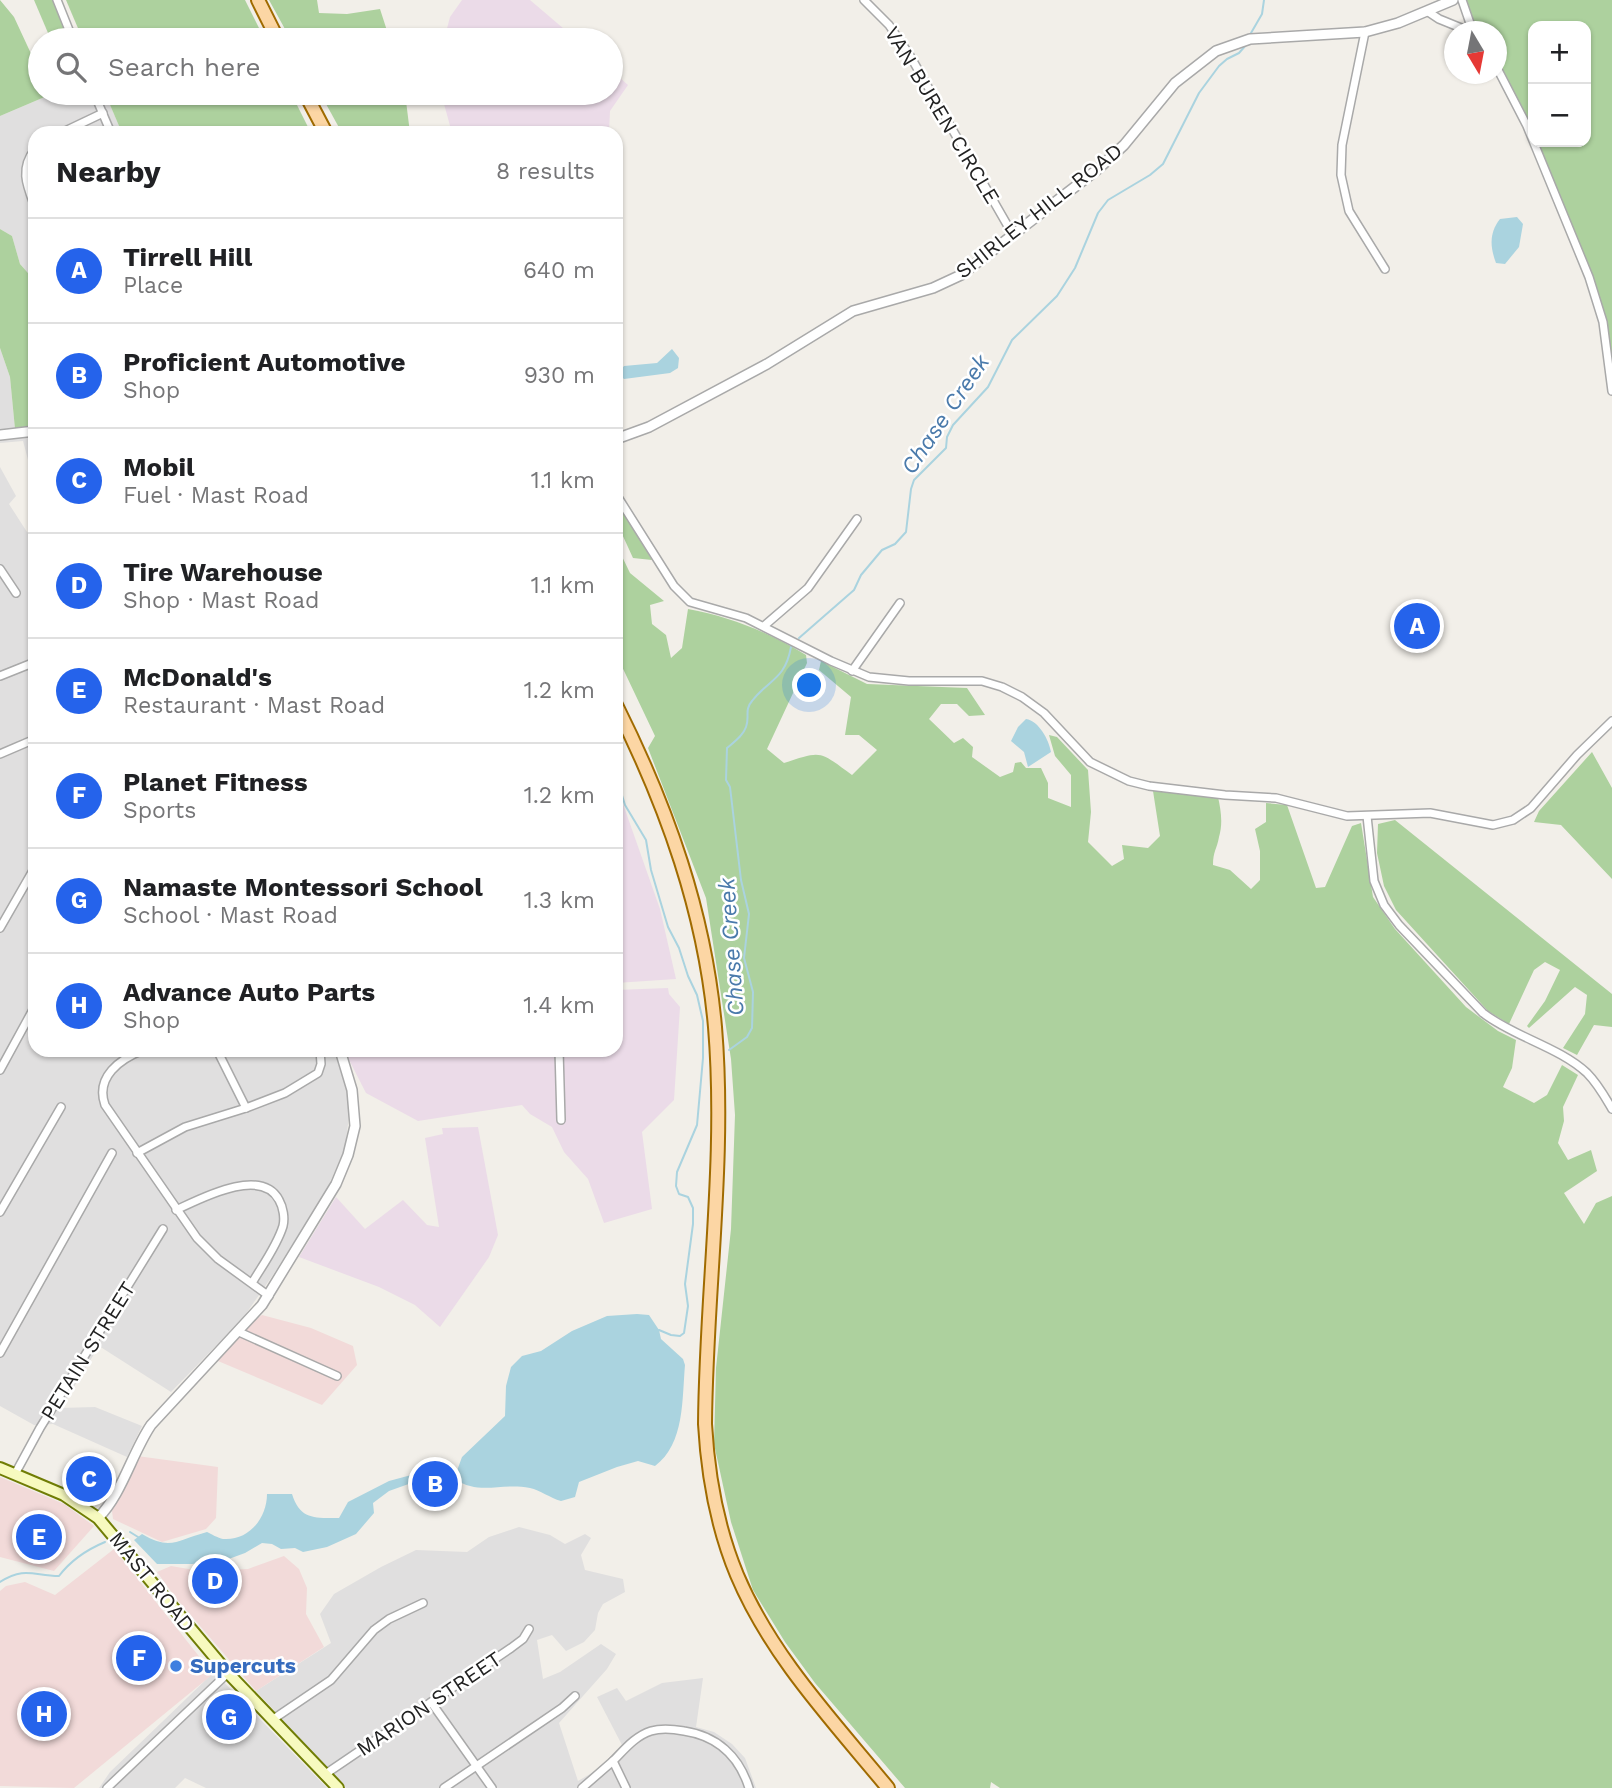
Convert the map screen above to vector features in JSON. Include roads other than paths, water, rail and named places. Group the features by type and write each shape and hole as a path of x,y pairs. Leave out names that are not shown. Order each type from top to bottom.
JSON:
{"main road":[{"path":"258,0 272,28"},
{"path":"311,105 322,126"},
{"path":"623,720 654,786 680,856 699,928 711,991 718,1111 705,1424 708,1468 715,1505 737,1576 767,1633 801,1680 888,1788"},
{"name":"MAST ROAD","path":"0,1468 64,1495 98,1518 228,1673 338,1788"}],"street":[{"path":"57,0 68,28"},
{"name":"VAN BUREN CIRCLE","path":"864,0 889,25 909,54 1013,234"},
{"name":"SHIRLEY HILL ROAD","path":"623,436 649,427 767,364 853,311 923,292 952,280 1114,155 1175,83 1216,51 1250,39 1365,32 1453,0"},
{"path":"1462,0 1469,21"},
{"path":"1427,11 1444,21"},
{"path":"1365,32 1342,145 1341,175 1349,211 1385,269"},
{"path":"1505,84 1527,126 1589,277 1603,322 1612,391"},
{"path":"99,105 108,126"},
{"path":"76,126 103,113"},
{"path":"28,160 24,175 28,187"},
{"path":"0,435 28,432"},
{"path":"623,505 664,571 690,602 724,610 764,626 852,671 880,679 974,681 1002,687 1044,713 1090,762 1140,784 1225,795 1276,798 1331,813 1367,816 1430,813 1493,825 1513,820 1531,808 1577,755 1612,721"},
{"path":"764,626 808,587 857,519"},
{"path":"0,569 16,593"},
{"path":"852,671 900,603"},
{"path":"0,676 28,664"},
{"path":"0,754 28,742"},
{"path":"1367,816 1374,881 1390,916 1483,1013 1495,1023 1573,1063 1592,1079 1612,1109"},
{"path":"0,928 28,879"},
{"path":"0,1070 28,1019"},
{"path":"130,1057 116,1065 107,1076 102,1090 104,1105 206,1249 269,1296"},
{"path":"220,1057 246,1108"},
{"path":"137,1153 185,1127 285,1093 320,1069 320,1057"},
{"path":"98,1518 109,1506 138,1445 151,1425 239,1332 269,1296 336,1184 352,1141 355,1119 349,1076 342,1057"},
{"path":"559,1057 561,1121"},
{"path":"0,1212 61,1107"},
{"path":"0,1353 112,1153"},
{"path":"176,1210 248,1184 262,1185 274,1193 281,1205 283,1226 252,1283"},
{"name":"PETAIN STREET","path":"15,1474 40,1428 163,1229"},
{"path":"239,1332 337,1376"},
{"path":"272,1720 331,1680 374,1630 389,1619 423,1602"},
{"name":"MARION STREET","path":"324,1775 523,1639 529,1629"},
{"path":"107,1788 228,1673"},
{"path":"444,1788 562,1708 575,1696"},
{"path":"431,1702 492,1788"},
{"path":"582,1788 635,1740 651,1731 664,1729 706,1736 727,1750 740,1766 749,1788"},
{"path":"613,1762 626,1788"}],"water":[{"path":"1517,217 1523,224 1519,247 1505,264 1496,263 1492,246 1494,230 1500,219"},
{"path":"672,349 679,358 678,368 670,373 623,378 624,366 657,363"},
{"path":"1026,719 1035,723 1043,732 1051,752 1028,767 1024,752 1011,741 1018,727"},
{"path":"649,1315 659,1330 661,1339 683,1359 685,1365 680,1420 672,1446 665,1457 655,1466 638,1461 579,1482 575,1497 561,1501 530,1488 473,1487 454,1479 462,1457 505,1416 506,1386 511,1367 522,1356 541,1351 572,1331 607,1316"},
{"path":"426,1471 431,1476 389,1491 373,1503 374,1513 356,1534 327,1547 303,1552 295,1548 281,1549 262,1543 226,1560 157,1564 134,1540 142,1534 167,1543 207,1532 223,1539 241,1536 260,1519 267,1494 292,1494 304,1513 316,1517 339,1518 348,1502 389,1481"}],"waterway":[{"name":"Chase Creek","path":"1251,33 1262,14 1264,0"},
{"name":"Chase Creek","path":"799,638 854,590 861,575 882,550 895,544 906,532 914,480 946,448 947,437 953,425 988,387 1012,340 1057,296 1075,268 1098,213 1108,200 1163,164 1199,93 1219,66 1246,45"},
{"name":"Chase Creek","path":"729,1050 747,1037 752,1028 753,992 744,958 749,914 741,880 730,787 726,780 727,748 743,733 750,704 781,673 791,647"},
{"path":"623,799 646,840 651,870 668,927 697,995 703,1021 703,1058 697,1125 677,1172 676,1186 679,1194 688,1197 693,1208 685,1284 688,1306 684,1333 680,1336 671,1335 659,1330"},
{"path":"428,1474 441,1470 456,1474"},
{"path":"130,1532 138,1537"},
{"path":"0,1582 23,1573 59,1576 79,1556 105,1542"}],"place":[{"name":"Tirrell Hill","path":"1417,626"},
{"name":"Mobil","path":"89,1479"},
{"name":"Proficient Automotive","path":"435,1484"},
{"name":"McDonald's","path":"39,1537"},
{"name":"Tire Warehouse","path":"215,1581"},
{"name":"Planet Fitness","path":"139,1658"},
{"name":"Supercuts","path":"176,1666"},
{"name":"Advance Auto Parts","path":"44,1714"},
{"name":"Namaste Montessori School","path":"229,1717"}]}
